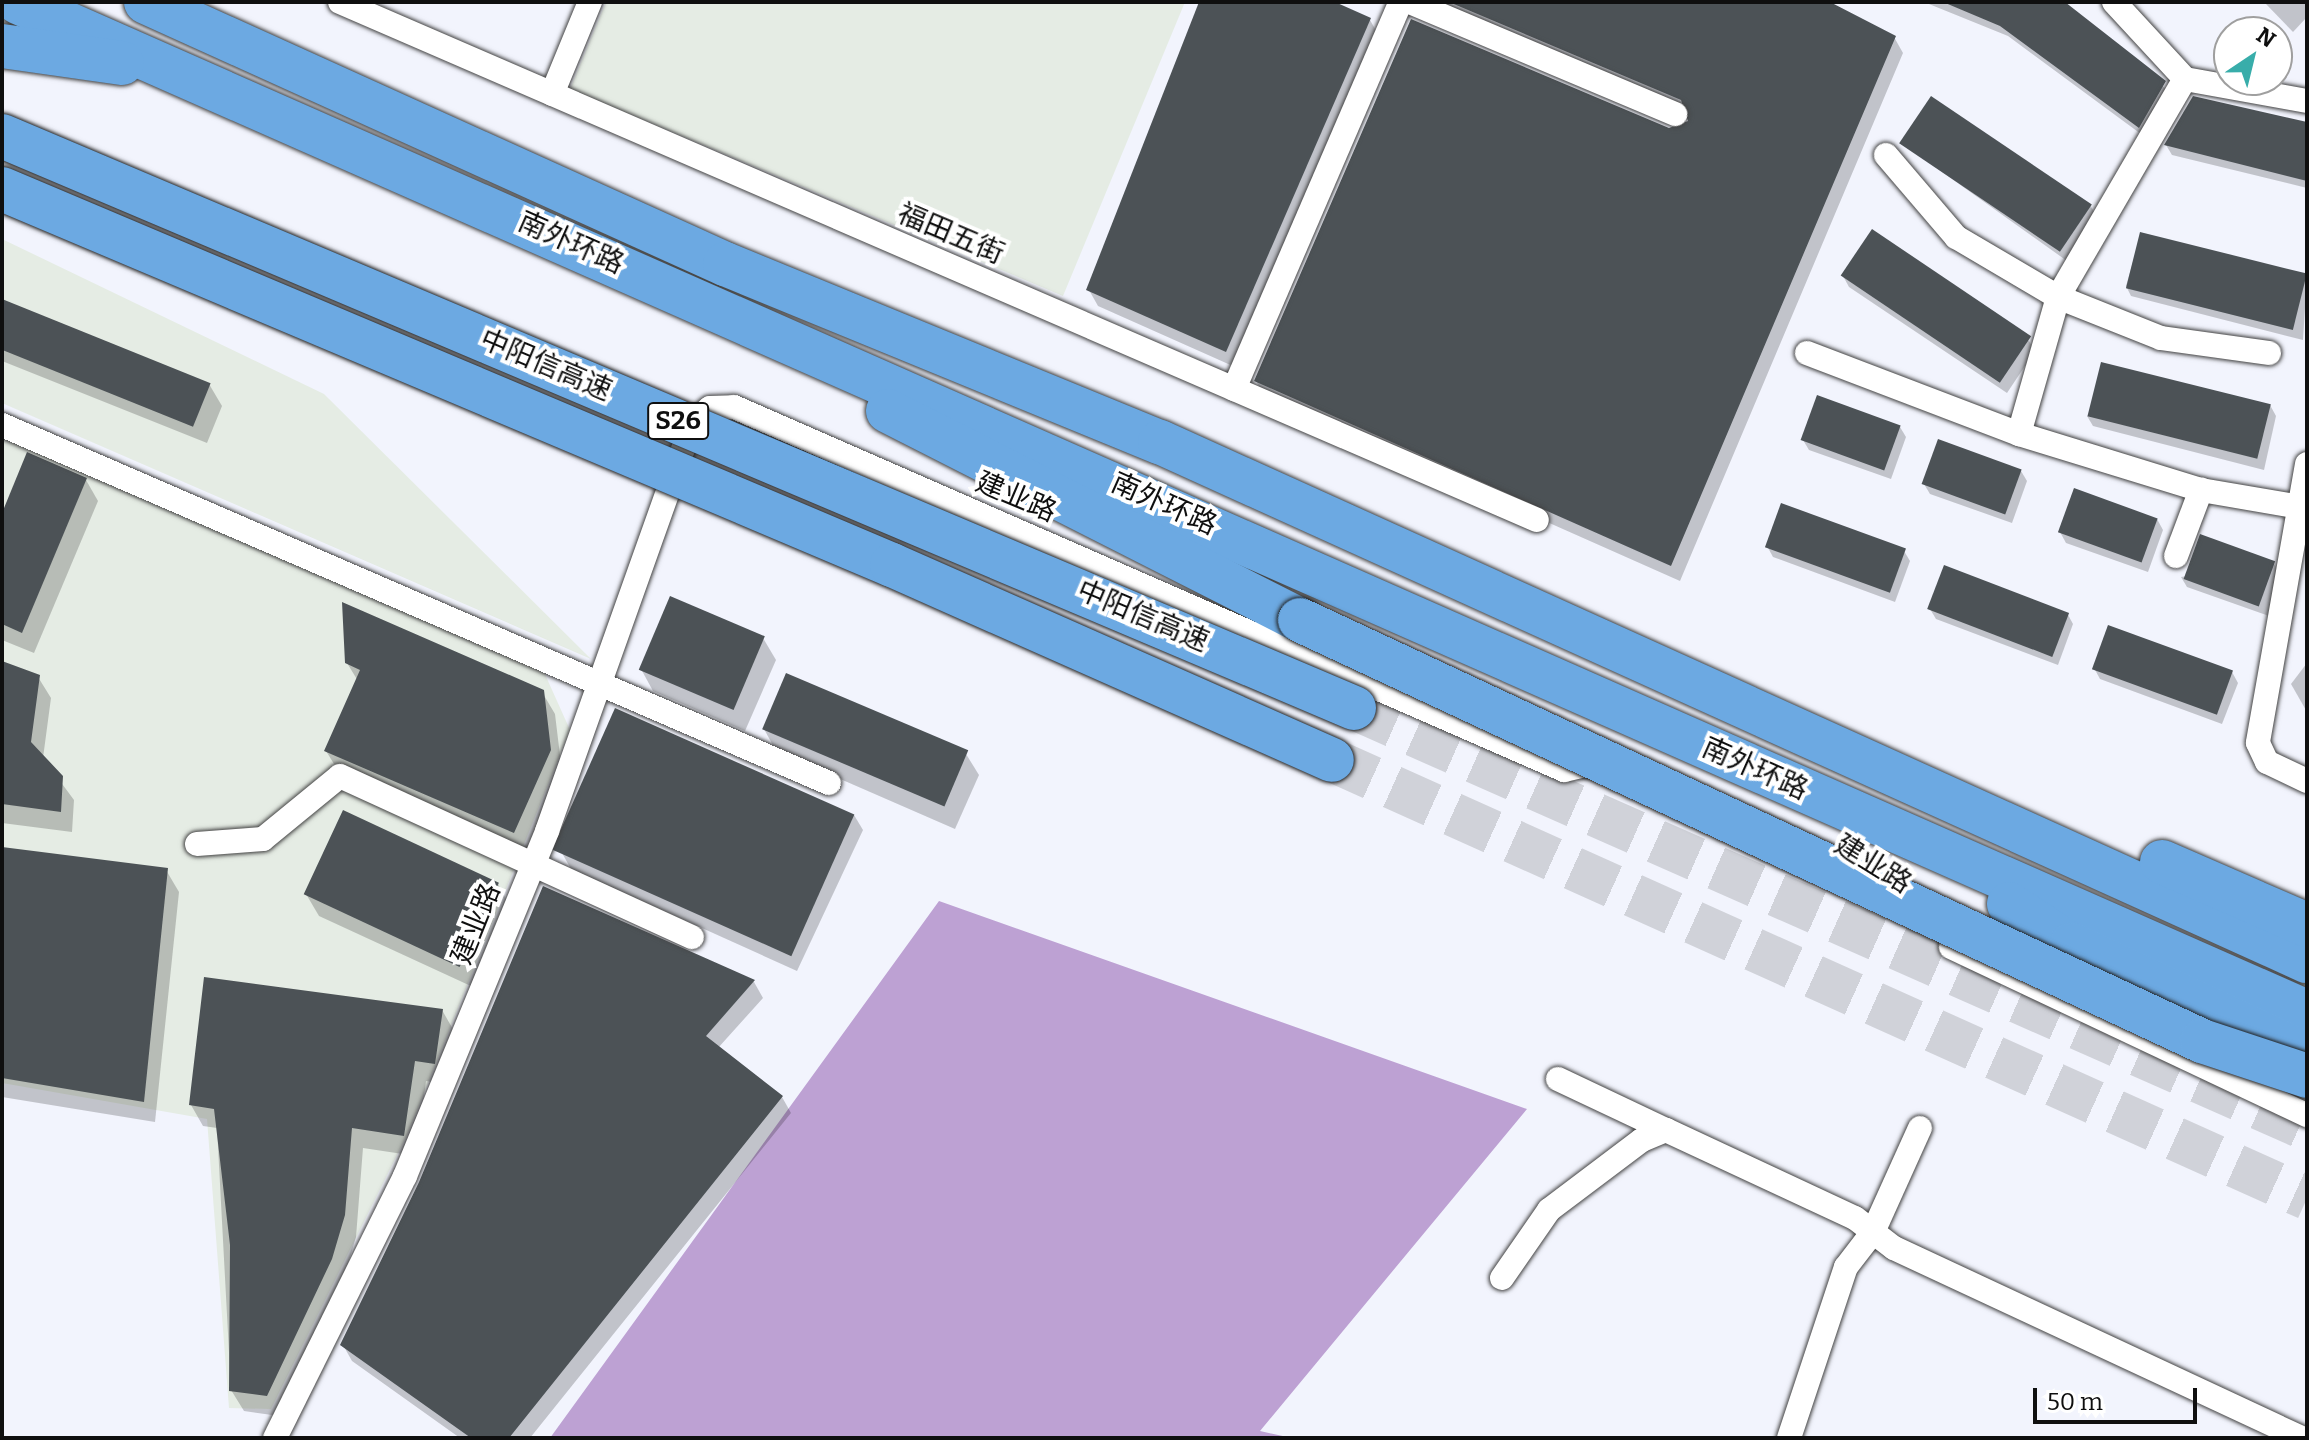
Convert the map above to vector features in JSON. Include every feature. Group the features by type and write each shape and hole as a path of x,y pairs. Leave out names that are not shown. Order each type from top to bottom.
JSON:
{"highway":[{"name":"南外环路","path":"18,2 483,204 2307,1012"},
{"name":"南外环路","path":"146,2 725,264 1160,442 2307,961"},
{"path":"2,46 179,72"},
{"name":"中阳信高速","path":"2,136 1354,708"},
{"name":"中阳信高速","path":"2,189 892,565 1332,760"},
{"path":"483,204 1300,620 2202,1041 2307,1076"},
{"path":"1937,793 2080,827 2307,925"},
{"path":"1903,835 2071,945 2307,1055"}],"street":[{"name":"福田五街","path":"340,2 1537,520"},
{"path":"552,94 590,2"},
{"path":"1234,389 1401,2"},
{"path":"1410,2 1675,114"},
{"path":"2114,2 2185,79 2307,101"},
{"path":"2019,434 2058,297 2185,79"},
{"path":"1886,155 1956,237 2058,297 2161,338 2269,353"},
{"path":"1807,353 2019,434 2201,490 2300,507"},
{"name":"建业路","path":"275,1438 405,1176 533,864 692,424 710,408 734,407 1564,770 1596,762 1628,769 1784,845 1941,942 2307,1115"},
{"path":"2,425 829,783"},
{"path":"2307,464 2258,743 2267,762 2307,781"},
{"path":"2176,556 2201,490"},
{"path":"197,844 263,839 340,776 692,937"},
{"path":"1558,1079 2302,1438"},
{"path":"1789,1438 1846,1267 1873,1232 1920,1128"},
{"path":"1502,1278 1549,1210 1642,1140 1666,1130"}],"shaded area":[{"path":"606,2 1185,2 1063,296 570,89"},
{"path":"2,239 324,394 591,659 2,403"},
{"path":"2,432 544,672 570,730 407,1135 271,1409 229,1408 207,1119 2,1083"},
{"path":"939,901 1527,1109 1260,1431 1292,1438 550,1438"}],"building":[{"path":"1199,2 1335,2 1371,18 1226,352 1086,290"},
{"path":"1449,2 1830,2 1896,36 1671,566 1254,381 1411,19 1669,128 1688,121 1681,100"},
{"path":"1943,2 2065,2 2166,81 2139,128 2000,26"},
{"path":"1931,96 2092,204 2060,252 1899,143"},
{"path":"2193,96 2307,122 2307,181 2164,145"},
{"path":"1872,229 2031,336 2000,383 1841,275"},
{"path":"2140,232 2307,274 2293,330 2126,288"},
{"path":"2,299 211,383 193,427 2,350"},
{"path":"2101,362 2271,404 2257,459 2087,416"},
{"path":"1817,395 1901,425 1884,471 1801,440"},
{"path":"1938,439 2022,469 2005,515 1922,484"},
{"path":"27,452 87,478 22,633 2,624 2,513"},
{"path":"2074,488 2158,518 2142,563 2058,532"},
{"path":"1781,503 1906,548 1890,593 1765,547"},
{"path":"2200,534 2275,561 2259,606 2184,579"},
{"path":"1944,565 2069,613 2052,657 1927,609"},
{"path":"670,596 765,636 734,710 639,670"},
{"path":"342,602 544,690 551,750 514,833 324,751 360,670 345,663"},
{"path":"2108,625 2233,670 2217,715 2092,669"},
{"path":"2,661 40,675 31,742 63,776 61,812 2,804"},
{"path":"786,673 968,750 944,807 762,729"},
{"path":"615,708 854,815 791,956 552,850"},
{"path":"343,810 499,883 460,967 304,894"},
{"path":"2,847 168,868 144,1102 2,1078"},
{"path":"543,886 755,980 706,1036 783,1096 509,1438 471,1438 340,1345 419,1182"},
{"path":"204,977 443,1009 435,1064 415,1061 404,1136 352,1128 345,1215 332,1259 267,1396 229,1391 230,1245 214,1109 189,1105"}],"tunnel":[{"path":"1354,708 2307,1129"},
{"path":"1332,760 2307,1198"}]}
